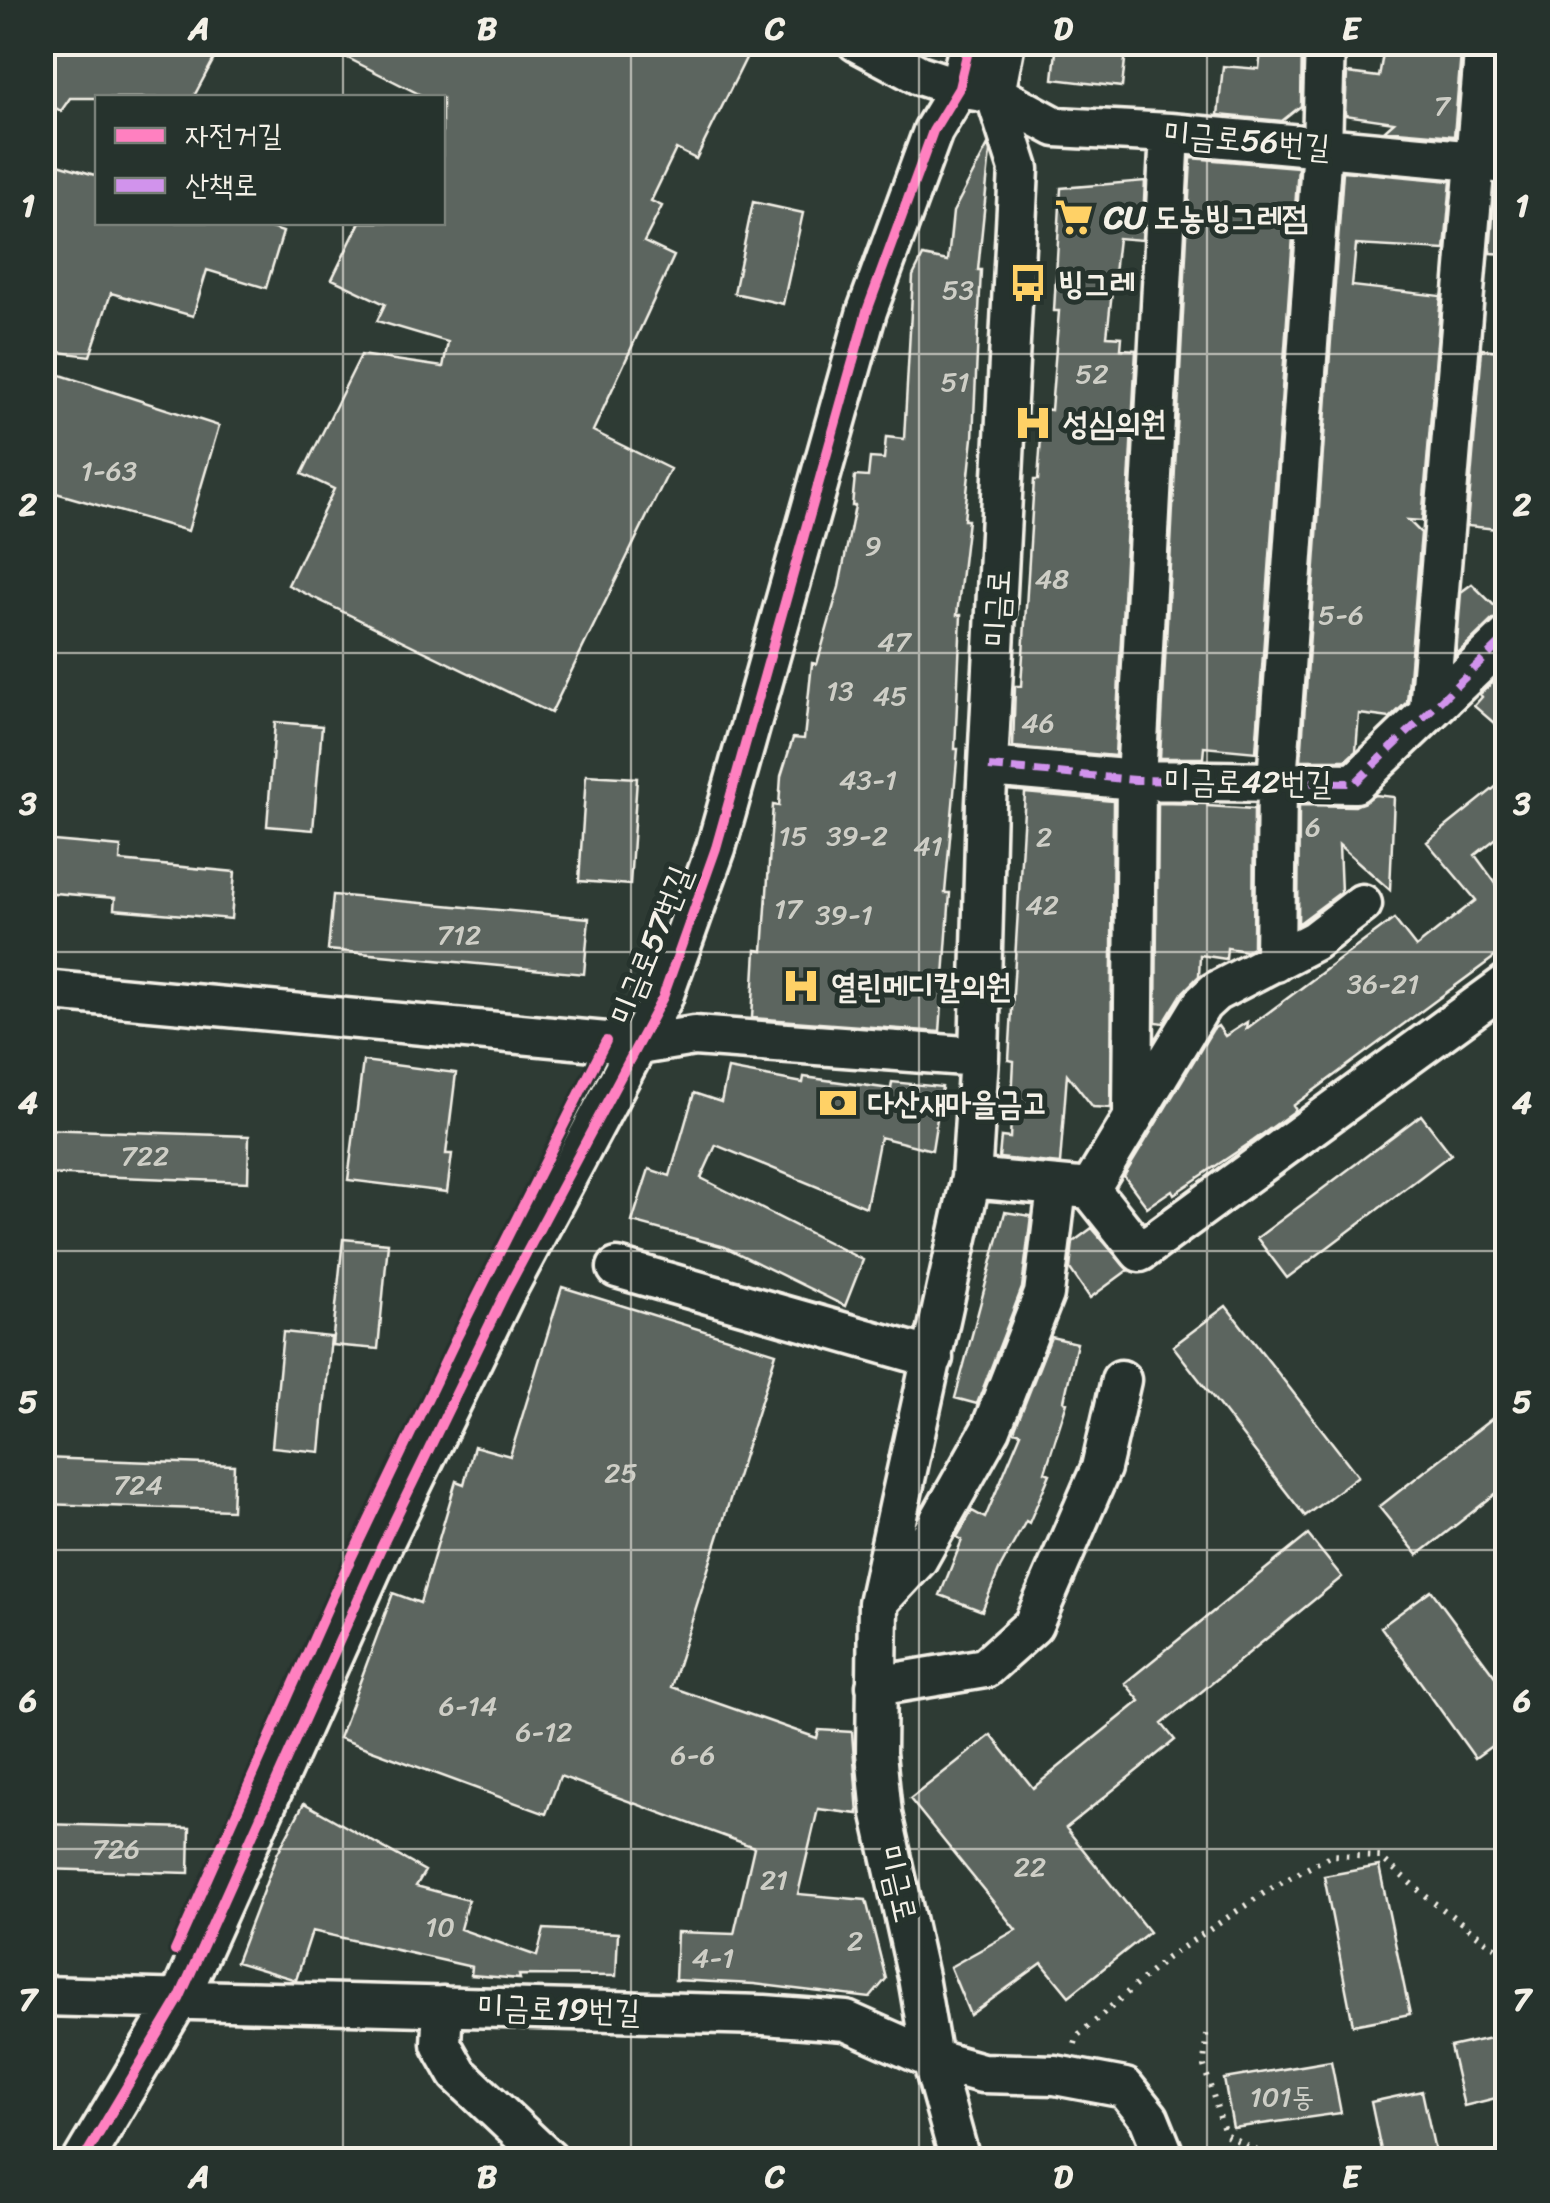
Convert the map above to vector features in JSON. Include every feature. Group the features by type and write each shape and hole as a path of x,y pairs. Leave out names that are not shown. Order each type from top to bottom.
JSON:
{"street":[{"name":"미금로56번길","path":"857,42 919,74 977,91 1056,127 1170,132 1491,163"},
{"path":"970,42 977,91"},
{"name":"미금로","path":"960,2160 932,2059 882,1814 876,1753 876,1686 878,1603 971,1178 1018,169 977,91 1006,42"},
{"path":"1274,962 1277,781 1322,147 1325,42"},
{"path":"1428,709 1491,163 1486,42"},
{"name":"미금로57번길","path":"83,2160 179,1999 381,1548 504,1295 663,997 716,848 867,311 933,131 977,91"},
{"path":"1132,1115 1136,780 1170,132"},
{"name":"미금로42번길","path":"989,767 1136,780 1355,783 1508,636"},
{"path":"878,1603 918,1559 992,1428 1044,1294 1074,1189 1132,1115 1202,1004 1216,992 1314,941 1362,904"},
{"path":"971,1178 1074,1189 1140,1252 1508,983"},
{"path":"42,990 639,1045 694,1036 979,1057"},
{"path":"617,1268 933,1358"},
{"path":"876,1686 985,1668 1033,1626 1101,1468 1121,1380"},
{"name":"미금로19번길","path":"42,1996 764,2015 846,2021 932,2059 982,2073 1054,2075 1126,2088 1149,2118 1166,2160"},
{"path":"442,2006 441,2044 458,2074 549,2160"}],"path":[{"path":"1076,2044 1077,2036 1167,1958 1267,1891 1331,1855 1380,1858 1428,1899 1508,1957"},
{"path":"1206,2034 1204,2066 1224,2134 1274,2160"}],"building":[{"path":"42,42 223,42 195,95 95,95 70,98 61,111 42,100"},
{"path":"316,42 754,42 696,159 676,149 651,201 662,206 644,242 674,256 593,431 670,469 551,713 288,585 334,489 302,474 361,355 443,367 448,342 377,321 385,304 332,279 359,225 445,225 445,95 421,95"},
{"path":"1057,42 1127,42 1122,87 1053,79"},
{"path":"1262,42 1302,42 1301,106 1282,121 1218,115 1223,66 1259,69"},
{"path":"1385,42 1462,42 1454,136 1385,130 1394,122 1345,115 1347,73 1379,77"},
{"path":"988,145 978,270 973,438 964,520 968,520 957,615 961,615 958,749 945,893 950,893 940,1032 752,1018 756,950 763,951 773,805 779,806 781,776 793,738 804,739 812,663 817,664 839,587 855,506 855,476 868,477 870,458 884,459 886,437 904,439 913,276 923,256 948,261 953,212"},
{"path":"1191,158 1298,167 1256,752 1204,747 1203,758 1160,758"},
{"path":"42,159 95,175 95,225 262,225 283,232 266,288 207,270 193,316 111,293 90,356 42,350"},
{"path":"1343,171 1451,181 1445,250 1356,245 1352,286 1441,296 1422,521 1408,520 1421,533 1407,702 1390,718 1359,714 1356,751 1346,760 1301,760"},
{"path":"1145,181 1142,240 1118,238 1107,336 1122,337 1121,349 1136,350 1115,756 1013,747 1015,686 1021,686 1034,480 1038,480 1043,409 1051,410 1059,311 1054,311 1061,188"},
{"path":"1508,193 1508,254 1490,253 1494,204"},
{"path":"753,202 803,213 783,304 734,293"},
{"path":"1482,349 1508,352 1508,530 1467,526"},
{"path":"42,369 219,426 188,531 42,489"},
{"path":"1472,584 1503,614 1456,655 1461,592"},
{"path":"1508,668 1508,735 1474,706 1482,697 1480,694"},
{"path":"275,722 322,726 313,830 267,826"},
{"path":"586,775 637,778 630,885 579,881"},
{"path":"1508,777 1508,829 1475,855 1508,900 1508,947 1293,1106 1296,1110 1253,1141 1174,1194 1172,1190 1147,1207 1124,1176 1213,1029 1218,1026 1225,1036 1247,1022 1246,1029 1394,919 1416,947 1476,900 1427,842"},
{"path":"1025,793 1113,801 1111,1108 1093,1107 1067,1074 1060,1164 999,1158 1001,1137 1010,1138 1014,1061 1009,1060"},
{"path":"1375,795 1394,797 1390,890 1339,845 1341,892 1298,924 1299,805 1355,806"},
{"path":"1158,803 1254,809 1253,947 1246,951 1227,948 1226,959 1200,955 1199,976 1183,992 1164,1023 1156,1022"},
{"path":"42,840 121,847 120,861 235,872 231,919 114,909 115,898 42,892"},
{"path":"333,895 589,918 584,974 328,950"},
{"path":"363,1061 456,1073 446,1154 452,1154 447,1192 348,1180"},
{"path":"728,1069 803,1083 804,1077 891,1089 892,1082 942,1087 932,1150 880,1137 866,1207 716,1145 701,1178 863,1260 845,1306 725,1247 632,1222 649,1169 670,1176 694,1093 721,1102"},
{"path":"1421,1115 1451,1154 1287,1278 1257,1238"},
{"path":"42,1129 249,1136 248,1182 42,1174"},
{"path":"1005,1212 1031,1216 1022,1288 977,1404 955,1398"},
{"path":"1092,1228 1128,1270 1090,1298 1070,1269 1073,1242"},
{"path":"343,1239 388,1243 378,1349 332,1345"},
{"path":"562,1287 776,1353 671,1687 817,1738 819,1730 852,1732 858,1814 818,1809 798,1894 866,1900 886,1979 870,1998 754,1984 675,1980 677,1932 734,1934 754,1847 560,1776 546,1814 339,1738 393,1593 420,1603 456,1481 464,1484 474,1446 510,1456"},
{"path":"1226,1306 1358,1476 1305,1516 1173,1346"},
{"path":"283,1332 331,1337 320,1452 272,1447"},
{"path":"1051,1337 1077,1343 1064,1401 1067,1402 1045,1472 1050,1474 982,1611 940,1595 962,1540 957,1537 972,1511 985,1518 1021,1433 1014,1431"},
{"path":"1508,1406 1508,1484 1418,1555 1379,1507"},
{"path":"42,1458 234,1465 232,1510 42,1504"},
{"path":"1308,1535 1342,1577 1162,1724 1175,1740 1066,1828 1149,1932 1069,1996 1042,1963 970,2015 950,1967 1016,1930 910,1799 991,1735 1033,1788 1140,1701 1125,1683"},
{"path":"1431,1590 1508,1694 1508,1734 1475,1758 1381,1627"},
{"path":"304,1803 425,1871 416,1886 468,1900 460,1929 537,1956 544,1929 618,1933 616,1976 519,1975 520,1979 471,1975 472,1967 312,1931 296,1980 236,1962 277,1854"},
{"path":"42,1824 190,1828 189,1873 42,1869"},
{"path":"1379,1866 1410,2014 1353,2025 1324,1876"},
{"path":"1508,2034 1508,2095 1464,2106 1450,2047"},
{"path":"1331,2061 1341,2113 1233,2128 1224,2079"},
{"path":"1422,2091 1437,2160 1383,2160 1371,2102"}],"marked path":[{"path":"989,767 1136,780 1355,783 1508,636"}],"cycle path":[{"path":"83,2160 179,1999 381,1548 504,1295 663,997 716,848 867,311 933,131 959,88 970,42"},
{"path":"175,1951 331,1600 456,1339 606,1041"}],"place":[{"name":"CU 도농빙그레점","path":"1074,217"},
{"name":"빙그레","path":"1028,283"},
{"name":"성심의원","path":"1033,423"},
{"name":"열린메디칼의원","path":"801,986"},
{"name":"다산새마을금고","path":"838,1103"}]}
